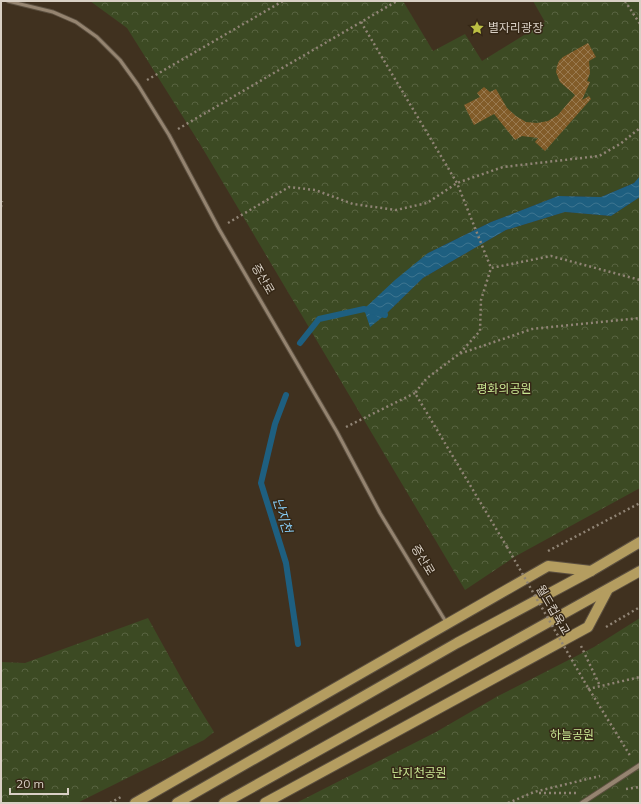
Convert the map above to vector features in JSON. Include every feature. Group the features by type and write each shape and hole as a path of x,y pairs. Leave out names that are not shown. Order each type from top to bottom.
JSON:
{"main road":[{"path":"177,803 457,643 591,571 640,542"},
{"path":"135,803 548,566 591,571"},
{"path":"224,803 607,591 640,571"},
{"path":"265,803 588,627 607,591"}],"street":[{"path":"582,803 639,766"}],"lane":[{"name":"증산로","path":"8,1 53,12 76,22 97,37 120,60 138,85 169,134 219,229 337,432 380,513 447,624"}],"path":[{"path":"138,85 283,1"},
{"path":"169,134 397,1"},
{"path":"625,1 640,24"},
{"path":"337,432 415,393 426,379 459,354 480,331 481,300 491,268 457,183 361,22"},
{"path":"219,229 289,187 315,190 353,204 396,210 427,203 457,183 504,167 599,156 620,144 640,128"},
{"path":"1,207 2,201"},
{"path":"491,268 551,256 640,280"},
{"path":"459,354 532,329 640,318"},
{"name":"월드컵육교","path":"415,393 507,547 588,689 639,766"},
{"path":"600,630 640,607"},
{"path":"580,642 600,686"},
{"path":"588,689 640,677"},
{"path":"508,803 534,792 600,776"}],"green space":[{"name":"평화의공원","path":"90,1 403,1 433,51 465,34 482,61 545,22 533,1 640,1 640,176 634,183 601,197 558,196 491,222 428,253 385,315 423,278 506,230 565,212 611,216 640,197 640,488 516,556 465,590 200,144 127,28"},
{"path":"148,618 185,685 214,732 204,740 77,803 1,803 1,662 25,663"},
{"name":"하늘공원","path":"640,618 640,803 296,803 436,732 498,696 594,647"}],"water":[{"path":"640,176 640,197 611,216 565,212 506,230 423,278 385,315 370,327 364,309 395,280 428,253 491,222 558,196 601,197 634,183"}],"building":[{"path":"588,43 596,57 589,61 590,73 587,81 590,82 582,100 589,96 591,99 545,151 535,142 538,138 522,136 515,140 494,114 474,125 464,105 480,97 477,93 484,87 490,92 496,89 507,108 526,122 537,123 548,121 558,115 575,95 560,82 556,72 559,61 563,57"}],"waterway":[{"name":"난지천","path":"300,343 319,319 364,309 385,315"},
{"name":"난지천","path":"286,395 275,424 261,483 286,563 298,644"}],"place":[{"name":"별자리광장","path":"477,28"}],"park label":[{"name":"난지천공원","path":"419,773"}]}
